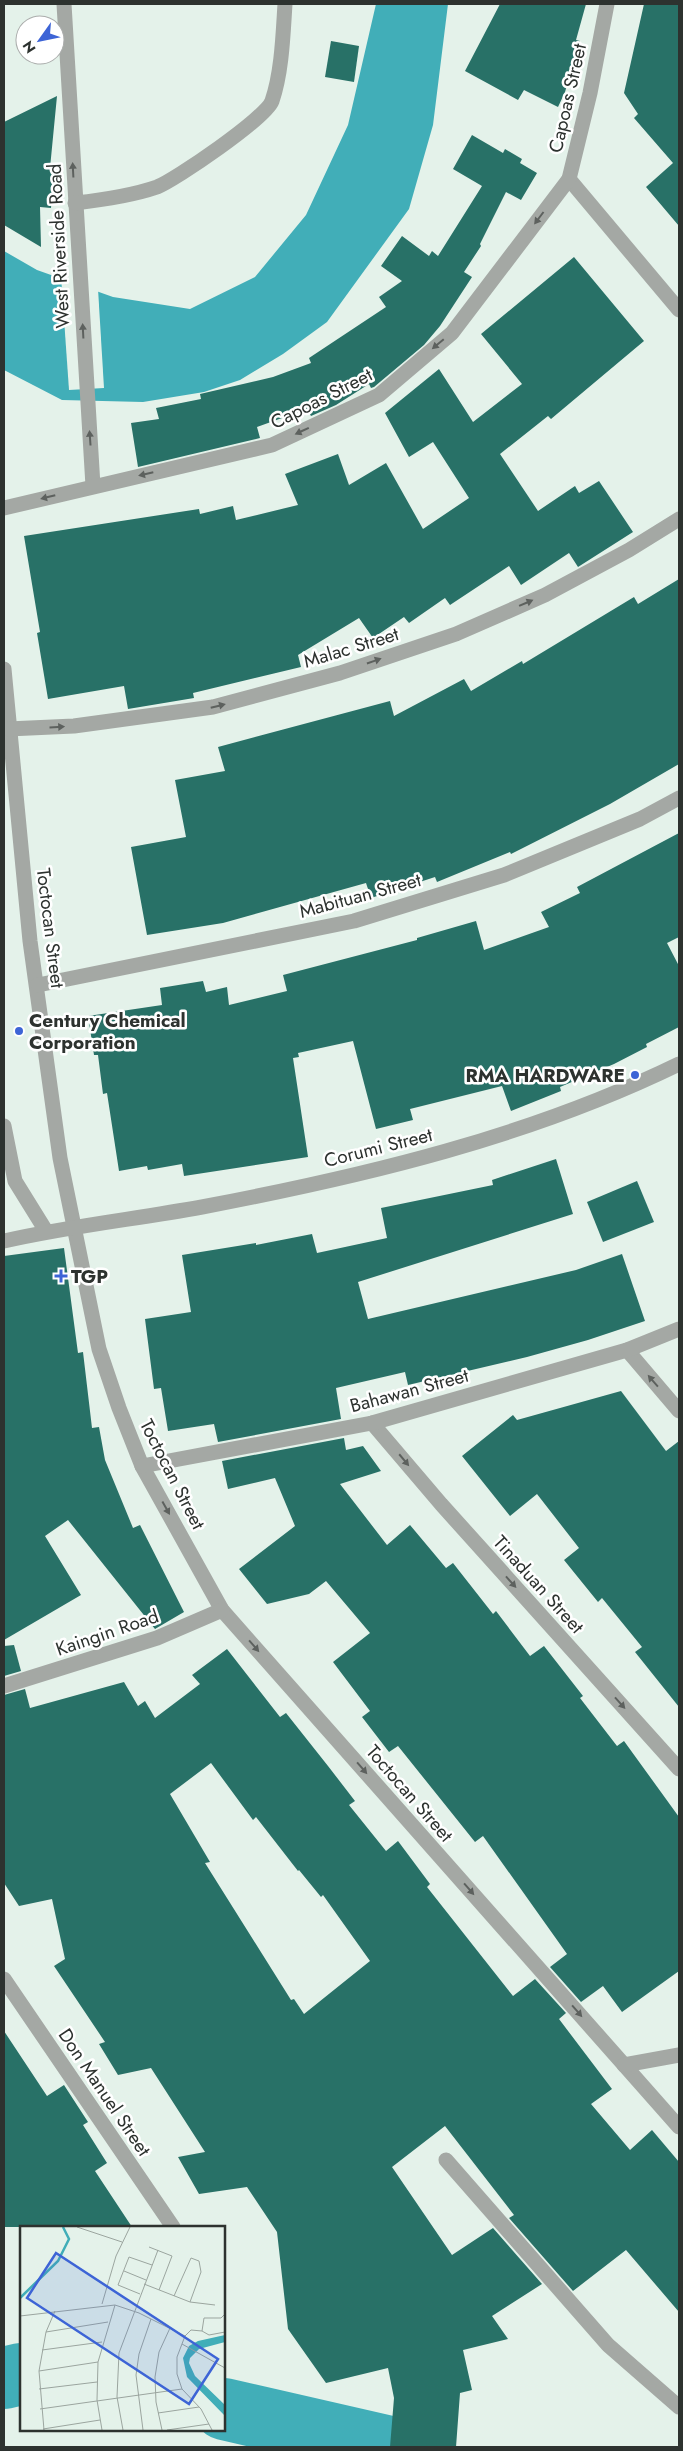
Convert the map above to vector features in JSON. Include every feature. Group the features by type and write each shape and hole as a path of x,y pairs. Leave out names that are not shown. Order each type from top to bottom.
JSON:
{"street":[{"name":"West Riverside Road","path":"64,4 93,486"},
{"path":"75,203 107,199 158,186 215,150 256,119 272,103 282,50 285,4"},
{"name":"Capoas Street","path":"4,508 272,445 379,395 452,333 569,179 590,93 607,4"},
{"path":"569,179 679,310"},
{"name":"Malac Street","path":"8,730 74,726 213,707 340,673 456,634 545,595 629,550 679,519"},
{"name":"Toctocan Street","path":"4,669 8,730 30,941 38,985 60,1158 100,1349 118,1408 142,1466 222,1610 679,2127"},
{"name":"Mabituan Street","path":"38,985 354,921 504,875 640,819 679,798"},
{"name":"Corumi Street","path":"4,1240 74,1226 201,1207 370,1171 488,1139 628,1089 679,1064"},
{"path":"4,1126 15,1181 46,1231"},
{"name":"Bahawan Street","path":"142,1466 372,1423 627,1350 679,1329"},
{"path":"627,1350 679,1411"},
{"name":"Tinaduan Street","path":"372,1423 441,1504 679,1769"},
{"name":"Kaingin Road","path":"4,1686 157,1638 222,1610"},
{"name":"Don Manuel Street","path":"4,1979 172,2226"},
{"path":"624,2064 679,2055"},
{"path":"446,2160 608,2346 679,2407"}],"water":[{"path":"376,4 448,4 433,125 409,209 327,322 283,354 240,380 204,392 143,402 62,400 4,370 4,251 37,270 113,297 190,309 255,277 306,215 348,125"}],"pier":[{"path":"61,276 98,289 104,388 69,390"}],"building":[{"path":"500,4 586,4 576,40 580,41 565,92 558,107 524,90 518,100 465,71"},
{"path":"644,4 679,4 679,226 646,187 673,163 634,118 638,114 624,93"},
{"path":"331,41 359,46 354,82 325,77"},
{"path":"57,96 50,168 54,168 51,208 40,207 41,247 4,225 4,122"},
{"path":"472,135 503,153 505,149 522,159 520,163 537,173 521,200 506,192 480,244 481,246 464,272 472,277 440,326 424,345 374,387 371,388 369,384 336,405 311,416 307,409 257,427 260,438 138,467 131,423 159,419 156,408 201,399 200,394 273,377 311,363 309,358 386,307 379,297 402,281 381,266 402,236 429,256 432,251 438,256 482,186 453,169"},
{"path":"574,257 644,341 551,419 548,416 500,454 538,511 575,486 579,493 599,481 633,532 578,567 569,553 521,585 509,566 450,605 445,598 409,623 404,617 373,638 359,618 298,655 301,667 193,693 194,698 128,709 124,686 48,699 37,633 40,632 24,536 199,509 200,514 233,506 236,520 298,505 285,474 338,454 349,485 386,463 423,529 469,498 433,442 409,457 385,413 439,369 473,422 522,384 481,334"},
{"path":"679,579 679,764 610,804 511,854 510,852 437,882 435,877 371,898 366,883 223,923 147,935 131,847 186,837 175,780 225,771 218,747 390,701 394,716 464,679 471,691 522,661 523,664 634,597 638,604"},
{"path":"679,833 679,937 667,943 679,966 679,1027 646,1044 647,1047 614,1064 560,1087 561,1091 511,1111 502,1086 410,1109 413,1120 376,1129 353,1041 298,1053 299,1057 293,1058 308,1157 184,1176 182,1164 148,1170 147,1166 119,1171 107,1093 103,1094 98,1055 94,1055 88,1016 162,1005 160,988 203,981 206,992 227,987 229,1005 287,991 283,975 417,940 417,938 476,921 484,950 549,927 541,912 580,893 577,887"},
{"path":"556,1159 573,1214 358,1282 368,1319 576,1270 622,1254 645,1321 588,1340 527,1357 408,1385 405,1372 336,1388 341,1419 218,1442 214,1424 168,1431 161,1388 154,1389 145,1319 191,1312 182,1255 256,1243 256,1245 312,1234 317,1253 387,1238 381,1208 493,1185 492,1180"},
{"path":"637,1181 654,1222 603,1242 587,1202"},
{"path":"64,1248 78,1353 83,1352 92,1428 99,1427 105,1460 133,1528 140,1525 184,1612 155,1629 68,1520 45,1536 81,1595 4,1640 4,1256"},
{"path":"621,1391 666,1451 679,1441 679,1707 635,1652 642,1647 602,1598 598,1602 564,1560 579,1548 537,1494 510,1516 462,1456 513,1415 517,1420"},
{"path":"344,1438 346,1450 363,1446 381,1471 340,1484 387,1545 410,1525 446,1568 453,1563 493,1614 496,1611 530,1656 544,1646 583,1696 580,1698 617,1746 624,1741 679,1817 679,1971 622,2012 603,1986 581,2002 550,1967 567,1954 483,1836 475,1842 398,1746 389,1752 362,1717 370,1711 333,1662 370,1633 326,1581 309,1594 267,1604 239,1569 295,1526 275,1478 228,1489 222,1461"},
{"path":"14,1645 21,1671 4,1676 4,1646"},
{"path":"227,1649 280,1717 286,1713 328,1766 355,1801 349,1805 386,1851 398,1841 430,1884 427,1887 513,1996 535,1979 566,2013 559,2019 612,2089 591,2104 630,2150 652,2130 679,2162 679,2312 626,2250 573,2291 509,2218 514,2215 445,2126 392,2167 452,2255 493,2228 542,2284 492,2316 508,2339 463,2350 472,2390 460,2393 456,2447 390,2447 394,2398 388,2368 326,2383 288,2329 277,2232 247,2187 199,2194 178,2157 205,2152 151,2068 118,2075 99,2044 105,2042 54,1966 65,1959 52,1899 19,1906 4,1883 4,1695 25,1689 30,1708 124,1682 138,1706 145,1701 155,1718 200,1684 192,1675","holes":["211,1763 253,1820 256,1817 298,1871 321,1897 323,1895 370,1961 304,2014 294,1999 291,2000 205,1863 210,1862 170,1794"]},
{"path":"4,2031 47,2096 64,2085 88,2122 83,2125 107,2163 95,2171 131,2226 4,2227"}],"waterway":[{"path":"4,2378 20,2374"},
{"path":"225,2409 390,2447"}],"place":[{"name":"Century Chemical Corporation","path":"19,1031"},
{"name":"RMA HARDWARE","path":"635,1075"},
{"name":"TGP","path":"61,1276"}]}
